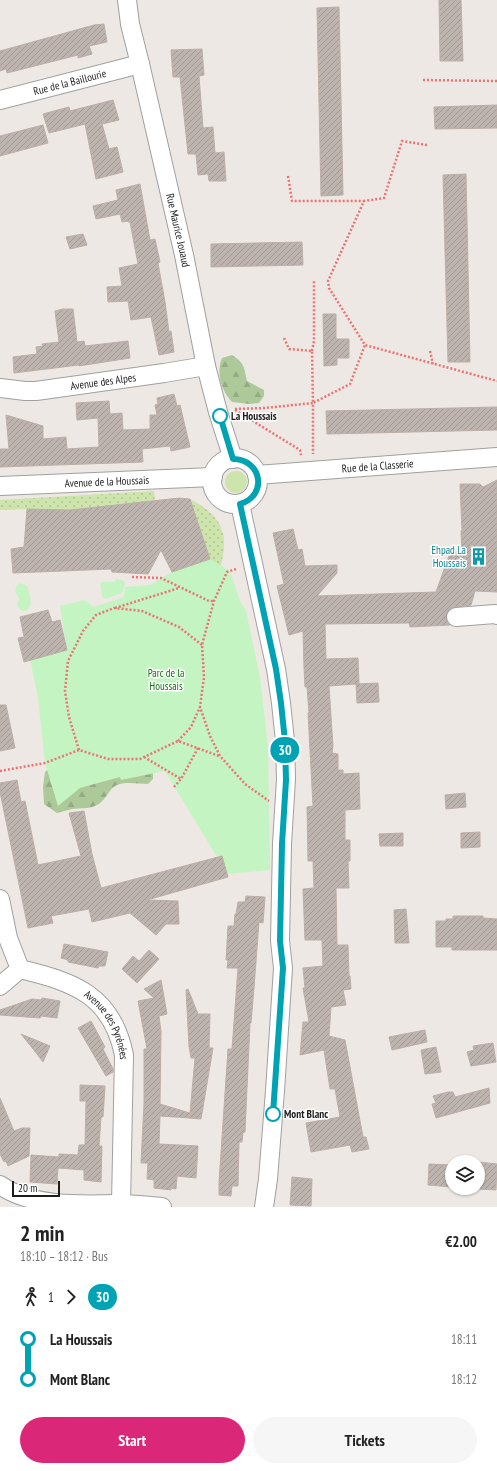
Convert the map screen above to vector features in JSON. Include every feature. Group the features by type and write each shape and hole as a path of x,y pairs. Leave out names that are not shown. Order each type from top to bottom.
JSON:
{"street":[{"name":"Rue Maurice Jouaud","path":"127,0 130,24 184,255 206,366 226,411 233,459"},
{"name":"Rue de la Baillourie","path":"0,100 140,64"},
{"name":"Avenue des Alpes","path":"0,388 36,391 206,366"},
{"name":"Rue de la Classerie","path":"258,476 497,457"},
{"path":"233,459 242,460 250,464 258,476 256,492 247,501 240,504 230,504 221,499 213,487 213,477 218,466 225,461 233,459"},
{"name":"Avenue de la Houssais","path":"0,486 213,477"},
{"path":"240,504 276,669 281,703 286,780 282,844 280,941 283,968 271,1135 264,1207"},
{"path":"456,617 497,615"},
{"path":"0,899 8,938 20,969 0,986"},
{"name":"Avenue des Pyrénées","path":"20,969 50,976 86,992 108,1013 115,1024 121,1039 124,1055 121,1204"},
{"path":"0,1184 18,1196 42,1203 94,1205 121,1204 162,1207"}],"path":[{"path":"423,80 497,81"},
{"path":"288,176 292,201 364,201 384,198 402,141 427,145"},
{"path":"364,201 328,281 329,288 365,345 497,381"},
{"path":"314,281 314,341 312,351 314,456"},
{"path":"284,338 289,349 312,351"},
{"path":"226,411 313,403 350,384 365,345"},
{"path":"430,350 432,364"},
{"path":"226,411 300,450 301,457"},
{"path":"0,771 45,763 79,750 108,759 140,759 178,741 191,727 200,706 204,677 202,645 214,601 227,572 236,569"},
{"path":"132,577 161,578 209,601 214,601"},
{"path":"79,750 69,717 65,691 68,661 83,630 96,615 180,588"},
{"path":"114,608 142,611 155,616 179,627 202,645"},
{"path":"200,706 210,736 220,756 245,784 270,802"},
{"path":"178,741 220,756"},
{"path":"174,787 181,779 198,748"},
{"path":"144,757 181,779"}],"green space":[{"path":"232,355 243,365 247,381 264,390 264,396 259,403 249,404 232,402 222,387 219,370 220,364 222,358"},
{"path":"236,471 244,474 247,482 244,490 236,493 228,490 225,482 228,474"},
{"path":"154,491 155,501 70,510 0,510 0,500"},
{"path":"190,499 206,509 216,519 222,530 224,542 223,554 211,598 175,571 210,559"},
{"name":"Parc de la Houssais","path":"210,559 230,571 240,601 246,611 260,677 268,747 270,870 227,874 222,856 217,857 165,771 121,780 120,777 80,788 58,806 45,763 38,698 29,654 52,648 53,654 67,650 60,606 85,600 94,607 124,597 125,587 150,585 172,572"},
{"path":"117,579 124,581 125,583 122,592 108,598 103,598 100,584 102,582 114,582"},
{"path":"21,583 28,587 30,601 29,607 24,611 17,605 19,599 15,590 17,585"},
{"path":"56,762 153,768 153,779 148,784 128,783 118,785 113,787 103,801 97,805 57,813 44,804 43,787 45,772"}],"building":[{"path":"439,0 461,0 463,61 440,61"},
{"path":"339,7 343,195 321,196 317,8"},
{"path":"104,24 107,42 89,46 92,54 78,58 78,55 7,73 6,69 0,71 0,51 94,25"},
{"path":"202,49 204,75 199,76 203,128 213,127 215,153 224,152 226,181 209,181 208,174 198,175 196,154 188,154 180,77 173,77 171,50"},
{"path":"113,100 119,120 102,124 109,149 117,147 123,172 96,179 85,124 49,133 43,114 69,107 70,111"},
{"path":"497,105 497,128 435,129 434,107"},
{"path":"43,125 48,143 0,156 0,136"},
{"path":"466,174 470,362 448,362 443,175"},
{"path":"140,184 150,240 155,239 160,262 158,263 169,332 171,331 174,352 159,355 151,317 131,320 128,301 108,302 107,287 122,286 119,268 138,264 130,222 122,222 120,214 96,219 93,206 118,200 116,190"},
{"path":"83,234 87,245 70,249 66,237"},
{"path":"302,242 303,265 211,267 211,244"},
{"path":"73,309 77,342 84,341 85,346 128,341 130,358 79,366 14,373 13,357 37,354 36,347 43,346 42,344 59,342 55,311"},
{"path":"323,314 336,314 336,339 349,339 349,358 337,358 337,365 324,366"},
{"path":"174,394 177,406 180,405 190,447 171,451 170,446 142,449 143,462 0,467 0,449 9,449 6,415 43,426 43,439 66,437 67,449 99,447 98,418 77,420 76,403 109,401 110,414 122,413 123,430 150,429 150,415 157,415 155,405 158,404 157,398"},
{"path":"497,407 497,430 327,434 326,411"},
{"path":"497,480 497,592 475,591 471,605 455,607 447,612 447,623 450,625 410,627 409,623 325,624 326,659 358,658 359,684 378,683 379,702 357,703 356,684 329,686 333,746 332,753 338,754 338,770 343,770 343,774 359,773 360,809 345,810 345,840 350,840 350,861 348,861 349,888 336,888 337,945 348,945 351,989 343,990 346,1005 331,1007 329,1036 345,1040 363,1137 366,1137 369,1149 352,1152 350,1145 311,1152 306,1123 340,1117 335,1089 330,1089 324,1050 300,1055 303,1022 309,1022 303,988 305,988 303,968 323,966 322,940 305,940 303,889 314,888 313,861 308,861 307,807 313,806 309,713 307,687 305,687 303,631 289,635 277,586 284,584 273,533 293,529 298,550 302,549 305,566 337,565 337,573 317,596 436,592 451,550 462,553 460,484 480,484 483,487"},
{"path":"179,498 190,499 210,559 172,572 161,550 148,574 112,572 111,569 13,573 11,549 24,547 27,509 70,510"},
{"path":"48,610 52,622 60,620 67,650 24,662 18,638 24,637 20,617"},
{"path":"0,705 6,705 15,748 0,751"},
{"path":"17,780 21,802 25,801 38,865 81,856 69,813 84,811 92,854 101,888 222,856 228,877 147,900 178,901 179,924 166,924 156,935 130,913 92,922 89,909 51,916 53,923 28,928 0,792 0,783"},
{"path":"465,793 466,807 446,809 445,795"},
{"path":"480,832 480,847 461,848 461,833"},
{"path":"403,833 403,846 380,846 379,834"},
{"path":"246,896 265,897 263,923 259,922 250,1023 245,1132 243,1132 242,1142 239,1142 238,1186 232,1186 231,1196 219,1195 228,1049 232,1049 238,968 227,968 228,960 226,960 228,926 234,926 238,902 245,902"},
{"path":"406,909 409,943 395,943 394,910"},
{"path":"453,916 483,916 483,918 497,919 497,950 452,950 452,947 436,947 436,921 453,919"},
{"path":"64,944 108,952 105,966 99,966 98,968 68,962 68,960 61,958"},
{"path":"149,950 159,959 137,983 122,969 133,956 139,961"},
{"path":"161,980 167,1014 159,1016 161,1031 160,1104 190,1113 195,1058 191,1058 189,1046 186,990 188,989 198,1014 210,1014 209,1048 213,1048 201,1119 160,1116 159,1144 198,1146 196,1178 177,1176 176,1189 171,1188 171,1190 154,1188 154,1180 147,1179 148,1163 141,1163 144,1104 144,1049 147,1049 138,1001 154,998 144,989"},
{"path":"42,998 60,1001 57,1018 0,1015 0,1010 32,999 41,1000"},
{"path":"91,1021 105,1047 103,1049 113,1069 113,1072 106,1076 78,1028"},
{"path":"425,1030 427,1042 392,1050 389,1037"},
{"path":"21,1034 50,1046 43,1062 37,1054"},
{"path":"493,1043 496,1062 471,1066 467,1052 474,1050 473,1046"},
{"path":"436,1047 441,1072 425,1074 421,1050"},
{"path":"80,1085 105,1086 99,1146 102,1146 101,1182 84,1180 84,1170 58,1168 57,1184 30,1182 31,1155 59,1157 59,1154 78,1155 79,1145 85,1145 86,1101 80,1101"},
{"path":"489,1088 490,1103 436,1118 432,1104 436,1103 433,1096 453,1092 455,1097"},
{"path":"0,1098 14,1131 22,1128 30,1128 29,1156 8,1166 0,1154"},
{"path":"485,1163 497,1164 496,1190 485,1189"},
{"path":"429,1164 445,1165 445,1186 428,1185"},
{"path":"292,1177 312,1179 311,1206 290,1205"}],"bus line":[{"name":"30","path":"220,416 233,459 242,460 250,464 258,476 256,492 251,498 240,504 276,669 285,741 286,780 282,844 280,941 283,968 273,1114"}],"place":[{"name":"La Houssais","path":"220,416"},
{"name":"Ehpad La Houssais","path":"479,556"},
{"name":"Mont Blanc","path":"273,1114"}]}
